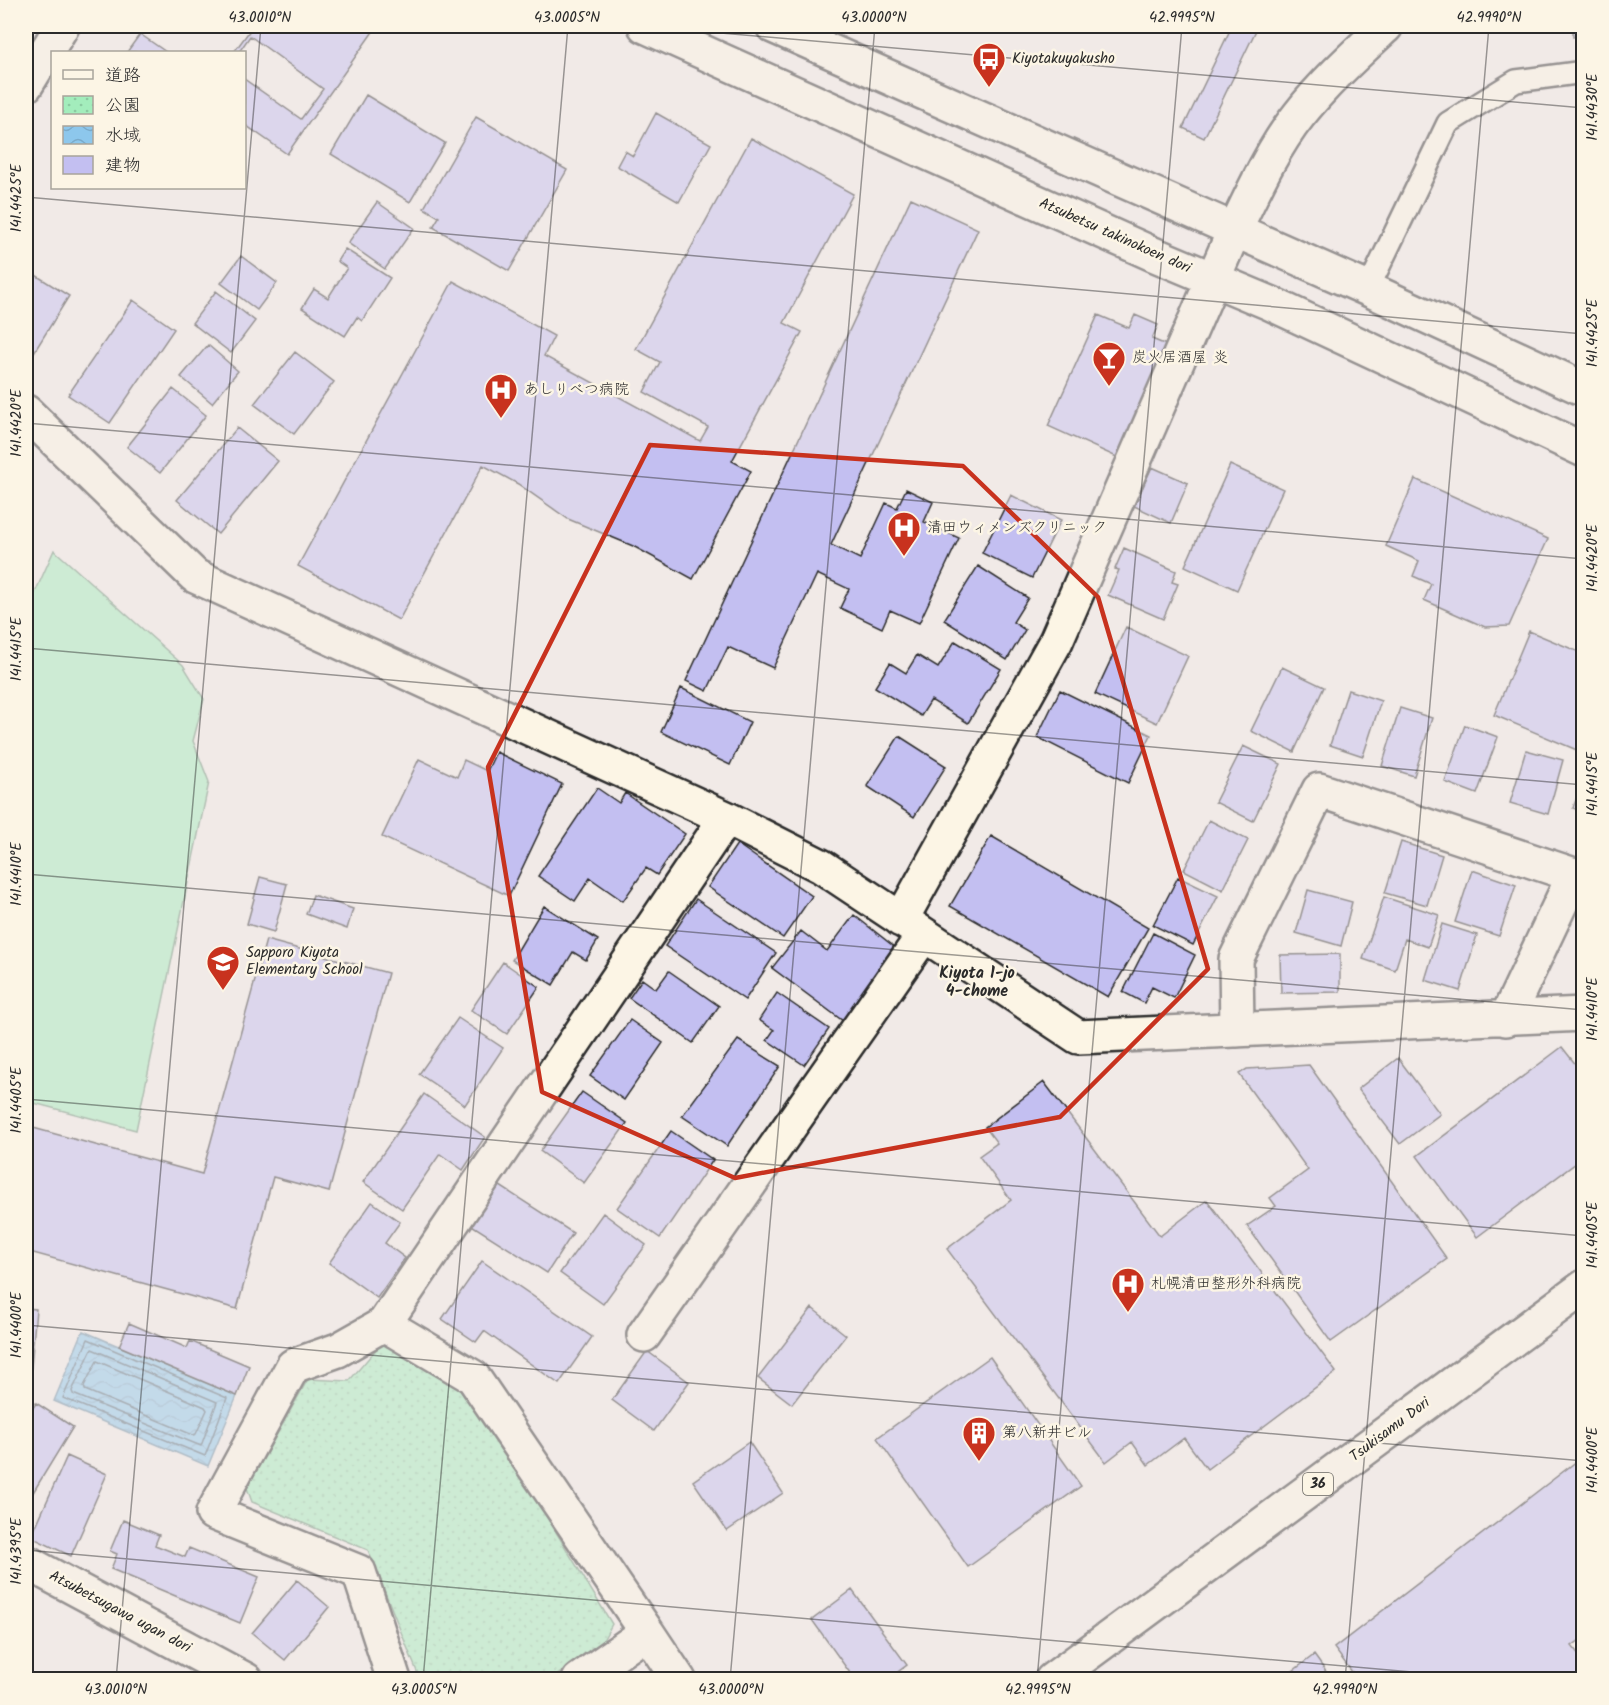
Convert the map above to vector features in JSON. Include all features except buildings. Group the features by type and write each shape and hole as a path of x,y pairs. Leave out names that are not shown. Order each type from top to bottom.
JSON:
{"main road":[{"path":"26,85 62,26"},
{"name":"Atsubetsu takinokoen dori","path":"645,26 1214,280 1584,450"},
{"path":"773,26 1234,231 1368,288 1584,389"},
{"path":"644,1335 912,928 1056,641 1234,231 1258,182 1298,116 1343,66 1386,26"},
{"path":"26,412 195,576 726,818 820,866 1078,1037 1584,1014"},
{"path":"1237,1030 1236,959 1319,790 1574,875 1506,1018"},
{"path":"394,1680 359,1572 213,1513 292,1366 338,1350 384,1324 726,818"},
{"name":"Tsukisamu Dori","path":"1052,1680 1584,1287"},
{"path":"384,1324 473,1377 679,1680"},
{"name":"Atsubetsugawa ugan dori","path":"26,1563 246,1680"},
{"path":"579,1680 647,1632"}],"lane":[{"path":"1368,288 1448,123 1516,81 1584,72"}],"highlighted area":[{"path":"650,445 963,466 1098,597 1208,969 1060,1117 735,1178 542,1092 488,767"}],"green space":[{"path":"54,550 183,665 204,699 193,741 209,782 136,1130 26,1101 26,613"},
{"path":"385,1339 472,1394 612,1624 602,1642 552,1679 420,1679 368,1550 252,1502 247,1488 308,1379 349,1381"}],"water":[{"path":"83,1331 237,1396 208,1466 54,1401"}],"place":[{"name":"Kiyotakuyakusho","path":"989,88"},
{"name":"炭火居酒屋 炎","path":"1109,387"},
{"name":"あしりべつ病院","path":"501,419"},
{"name":"清田ウィメンズクリニック","path":"904,557"},
{"name":"Sapporo Kiyota Elementary School","path":"223,991"},
{"name":"札幌清田整形外科病院","path":"1128,1313"},
{"name":"第八新井ビル","path":"979,1462"}],"district":[{"name":"Kiyota 1-jo 4-chome","path":"977,982"}]}
